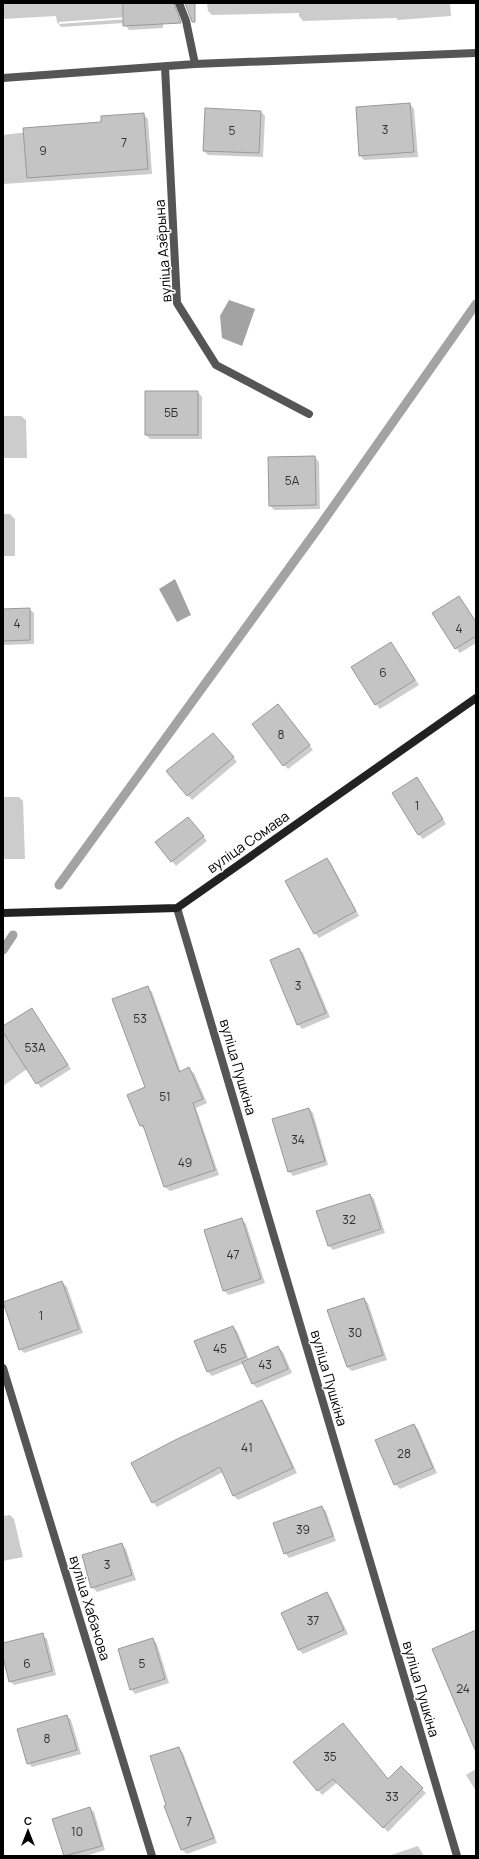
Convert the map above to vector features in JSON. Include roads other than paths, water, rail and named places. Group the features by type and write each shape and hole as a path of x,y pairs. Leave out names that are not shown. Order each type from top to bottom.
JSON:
{"street":[{"path":"179,3 186,21 195,64"},
{"path":"3,78 195,64 476,53"},
{"name":"вуліца Азёрына","path":"166,67 177,303 216,365 309,414"},
{"name":"вуліца Сомава","path":"177,908 476,698"},
{"path":"3,913 177,908"},
{"name":"вуліца Пушкіна","path":"177,908 457,1856"},
{"name":"вуліца Хабачова","path":"3,1368 152,1856"}],"waterway":[{"path":"59,885 319,527 476,304"},
{"path":"3,950 13,935"}]}
